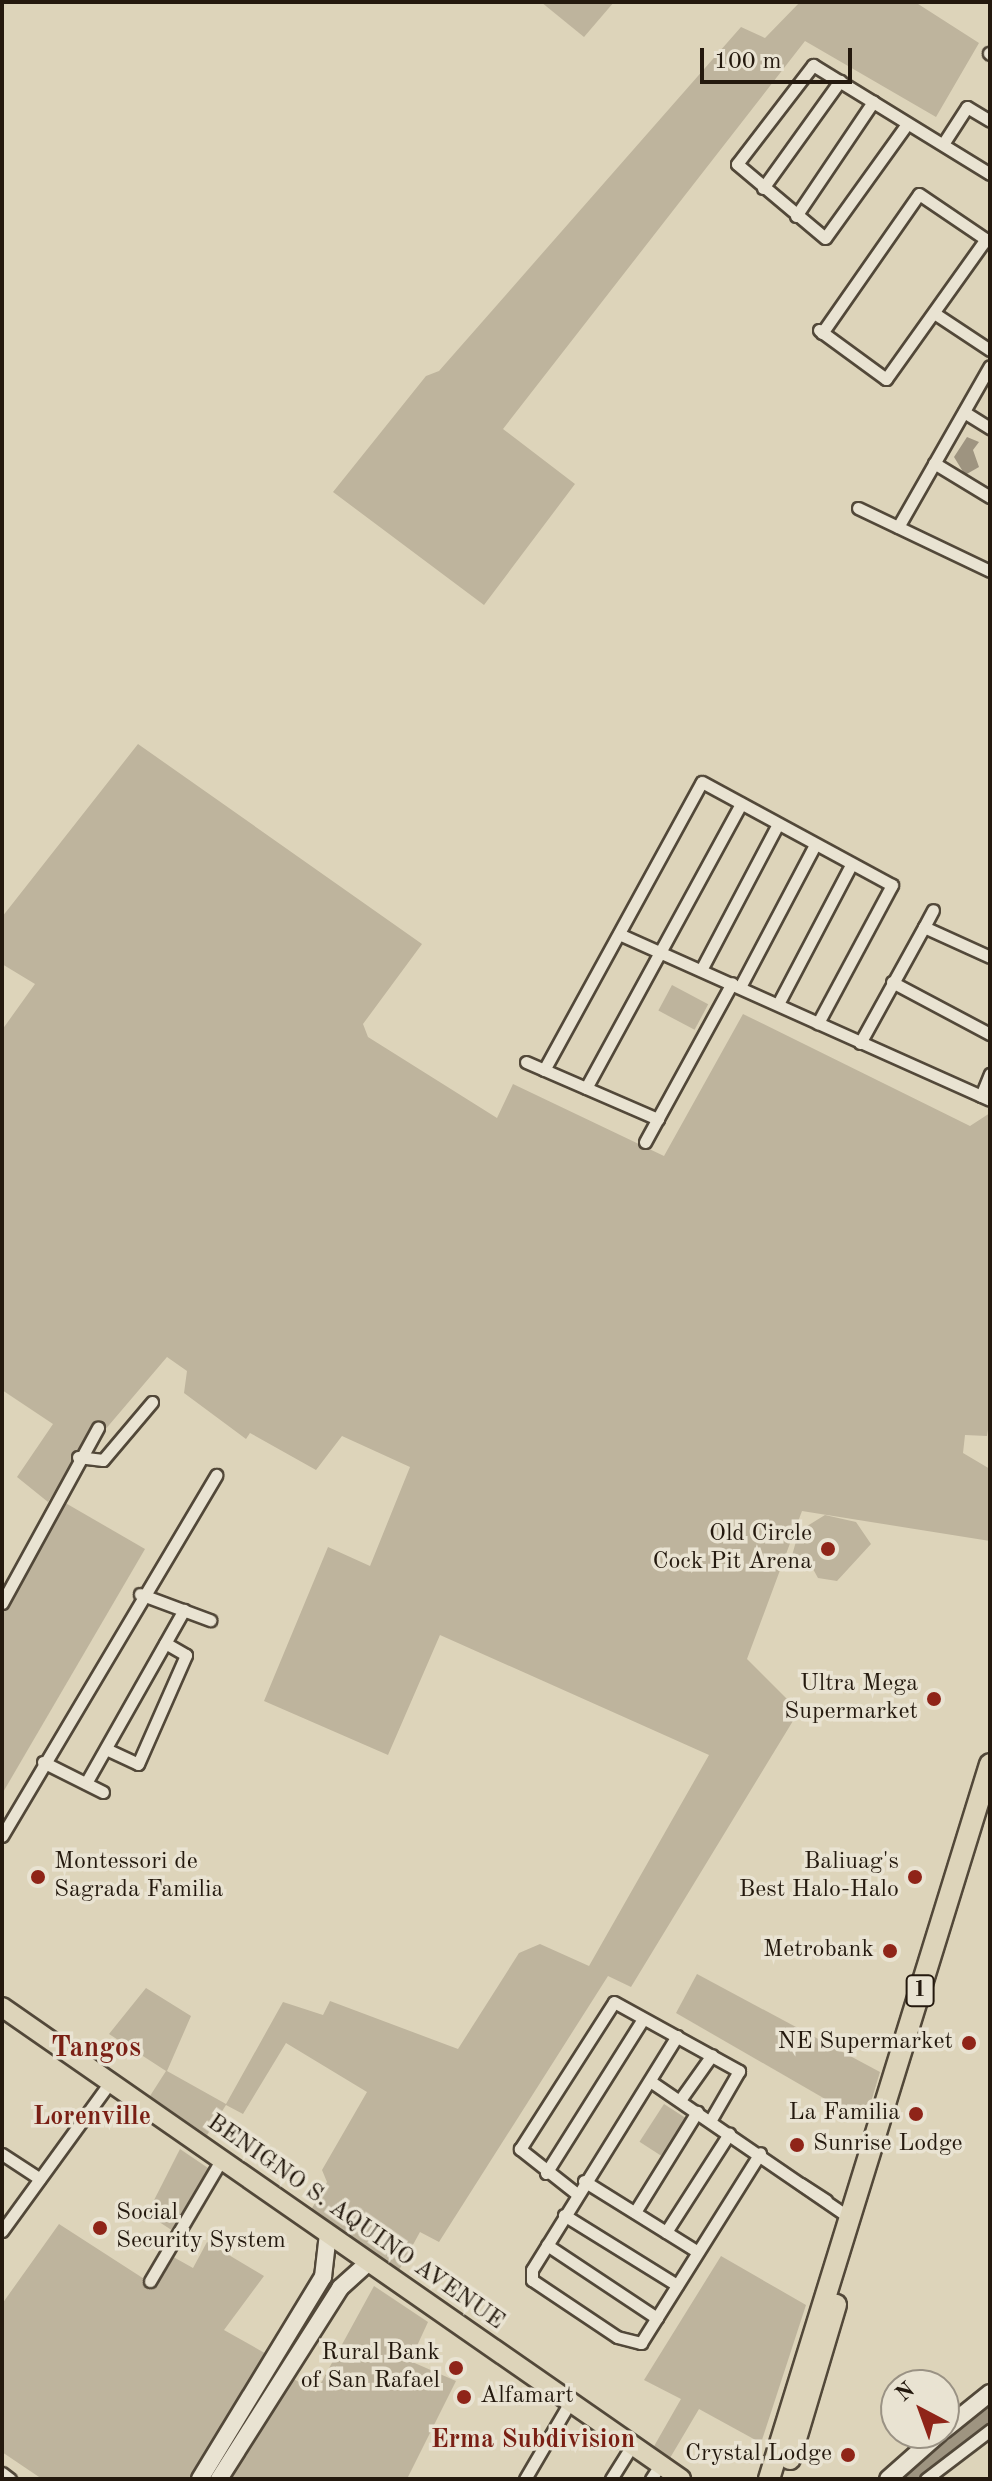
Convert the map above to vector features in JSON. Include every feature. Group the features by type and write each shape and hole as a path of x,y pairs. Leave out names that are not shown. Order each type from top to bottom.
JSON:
{"highway":[{"name":"1","path":"769,2479 990,1764"},
{"name":"1","path":"758,2479 824,2267 837,2260"},
{"name":"1","path":"783,2479 843,2280 837,2260"}],"main road":[{"name":"BENIGNO S. AQUINO AVENUE","path":"2,2007 632,2445 655,2472 681,2479"}],"street":[{"path":"907,124 825,238 737,164 813,65 990,174"},
{"path":"763,188 840,81"},
{"path":"796,216 873,102"},
{"path":"943,144 967,107 990,121"},
{"path":"919,194 988,241 886,379 820,332 919,194"},
{"path":"934,313 990,350"},
{"path":"898,527 990,366"},
{"path":"964,412 990,428"},
{"path":"934,463 990,497"},
{"path":"858,508 990,571"},
{"path":"544,1070 702,782 892,885 818,1023"},
{"path":"586,1088 741,804"},
{"path":"701,970 778,824"},
{"path":"645,1142 815,845"},
{"path":"778,1004 851,865"},
{"path":"860,1043 933,910"},
{"path":"924,927 990,957"},
{"path":"619,934 985,1098 990,1074"},
{"path":"892,982 990,1034"},
{"path":"526,1062 658,1119"},
{"path":"78,1457 103,1460 152,1402"},
{"path":"2,1603 78,1457 98,1428"},
{"path":"2,1836 140,1594 216,1475"},
{"path":"140,1594 210,1620"},
{"path":"86,1783 184,1610"},
{"path":"106,1749 138,1764 186,1655 165,1643"},
{"path":"43,1762 103,1792"},
{"path":"577,2194 521,2155 525,2138 609,2006 622,2004 643,2019 712,2055 741,2076 710,2121"},
{"path":"546,2173 643,2019"},
{"path":"677,2036 584,2181 530,2275 540,2288 628,2343 641,2343 760,2153"},
{"path":"680,2100 712,2055"},
{"path":"2,2231 111,2081"},
{"path":"650,2081 760,2153 850,2218"},
{"path":"635,2212 697,2112"},
{"path":"666,2232 729,2134"},
{"path":"2,2154 40,2179"},
{"path":"150,2281 222,2159"},
{"path":"584,2181 698,2252"},
{"path":"564,2215 677,2285"},
{"path":"200,2479 323,2277 328,2234"},
{"path":"547,2245 657,2318"},
{"path":"219,2479 340,2288 369,2262"},
{"path":"323,2277 340,2288"},
{"path":"307,2306 322,2315"},
{"path":"960,2417 990,2393"},
{"path":"525,2479 570,2402"},
{"path":"926,2479 990,2430"},
{"path":"611,2479 632,2445"},
{"path":"888,2479 922,2449"},
{"path":"2,2473 10,2479"}],"shaded area":[{"path":"541,2 614,2 584,37"},
{"path":"800,2 915,2 979,43 936,117 805,41 503,429 575,484 484,605 333,492 426,376 439,371 741,27 765,38"},
{"path":"967,437 979,442 973,450 979,467 965,475 954,457"},
{"path":"138,744 422,944 363,1024 368,1037 497,1118 513,1084 664,1156 743,1014 970,1126 990,1113 990,1416 987,1436 965,1435 963,1453 990,1469 990,1541 802,1511 747,1659 799,1711 631,1987 608,1976 439,2242 420,2232 398,2272 311,2210 327,2182 322,2170 367,2092 286,2043 243,2114 226,2105 207,2135 150,2096 166,2071 109,2034 146,1988 191,2016 167,2071 226,2104 283,2002 323,2015 330,2001 458,2049 519,1953 540,1944 589,1966 709,1755 440,1635 388,1755 264,1701 328,1547 370,1566 410,1467 342,1436 316,1470 250,1433 246,1439 184,1393 187,1371 167,1357 104,1431 96,1428 48,1502 17,1477 53,1424 2,1390 2,1030 35,984 2,964 2,917"},
{"path":"672,985 708,1004 695,1030 658,1011"},
{"path":"62,1501 145,1549 2,1794 2,1611"},
{"name":"Old Circle Cock Pit Arena","path":"825,1515 856,1522 871,1544 837,1581 818,1578 808,1560 791,1559 799,1531"},
{"path":"697,1974 880,2072 865,2122 676,2013"},
{"path":"664,2104 689,2120 665,2158 639,2142"},
{"path":"180,2149 211,2170 173,2231 147,2214"},
{"path":"59,2224 152,2284 168,2254 193,2268 207,2242 264,2276 224,2330 270,2356 191,2479 42,2479 2,2452 2,2304"},
{"path":"721,2256 806,2305 761,2443 699,2409 670,2458 653,2448 681,2399 644,2380"},
{"path":"374,2286 428,2322 410,2361 456,2381 407,2479 231,2479 292,2378 316,2392"},
{"path":"990,2398 990,2425 960,2448 960,2424"},
{"path":"931,2449 959,2449 920,2479 896,2479"}],"place":[{"name":"Old Circle Cock Pit Arena","path":"828,1549"},
{"name":"Ultra Mega Supermarket","path":"934,1699"},
{"name":"Montessori de Sagrada Familia","path":"38,1877"},
{"name":"Baliuag's Best Halo-Halo","path":"915,1877"},
{"name":"Metrobank","path":"890,1951"},
{"name":"NE Supermarket","path":"969,2043"},
{"name":"La Familia","path":"916,2114"},
{"name":"Sunrise Lodge","path":"797,2145"},
{"name":"Social Security System","path":"100,2228"},
{"name":"Rural Bank of San Rafael","path":"456,2368"},
{"name":"Alfamart","path":"464,2397"},
{"name":"Crystal Lodge","path":"848,2455"}],"district":[{"name":"Tangos","path":"96,2049"},
{"name":"Lorenville","path":"92,2118"},
{"name":"Erma Subdivision","path":"533,2441"}]}
